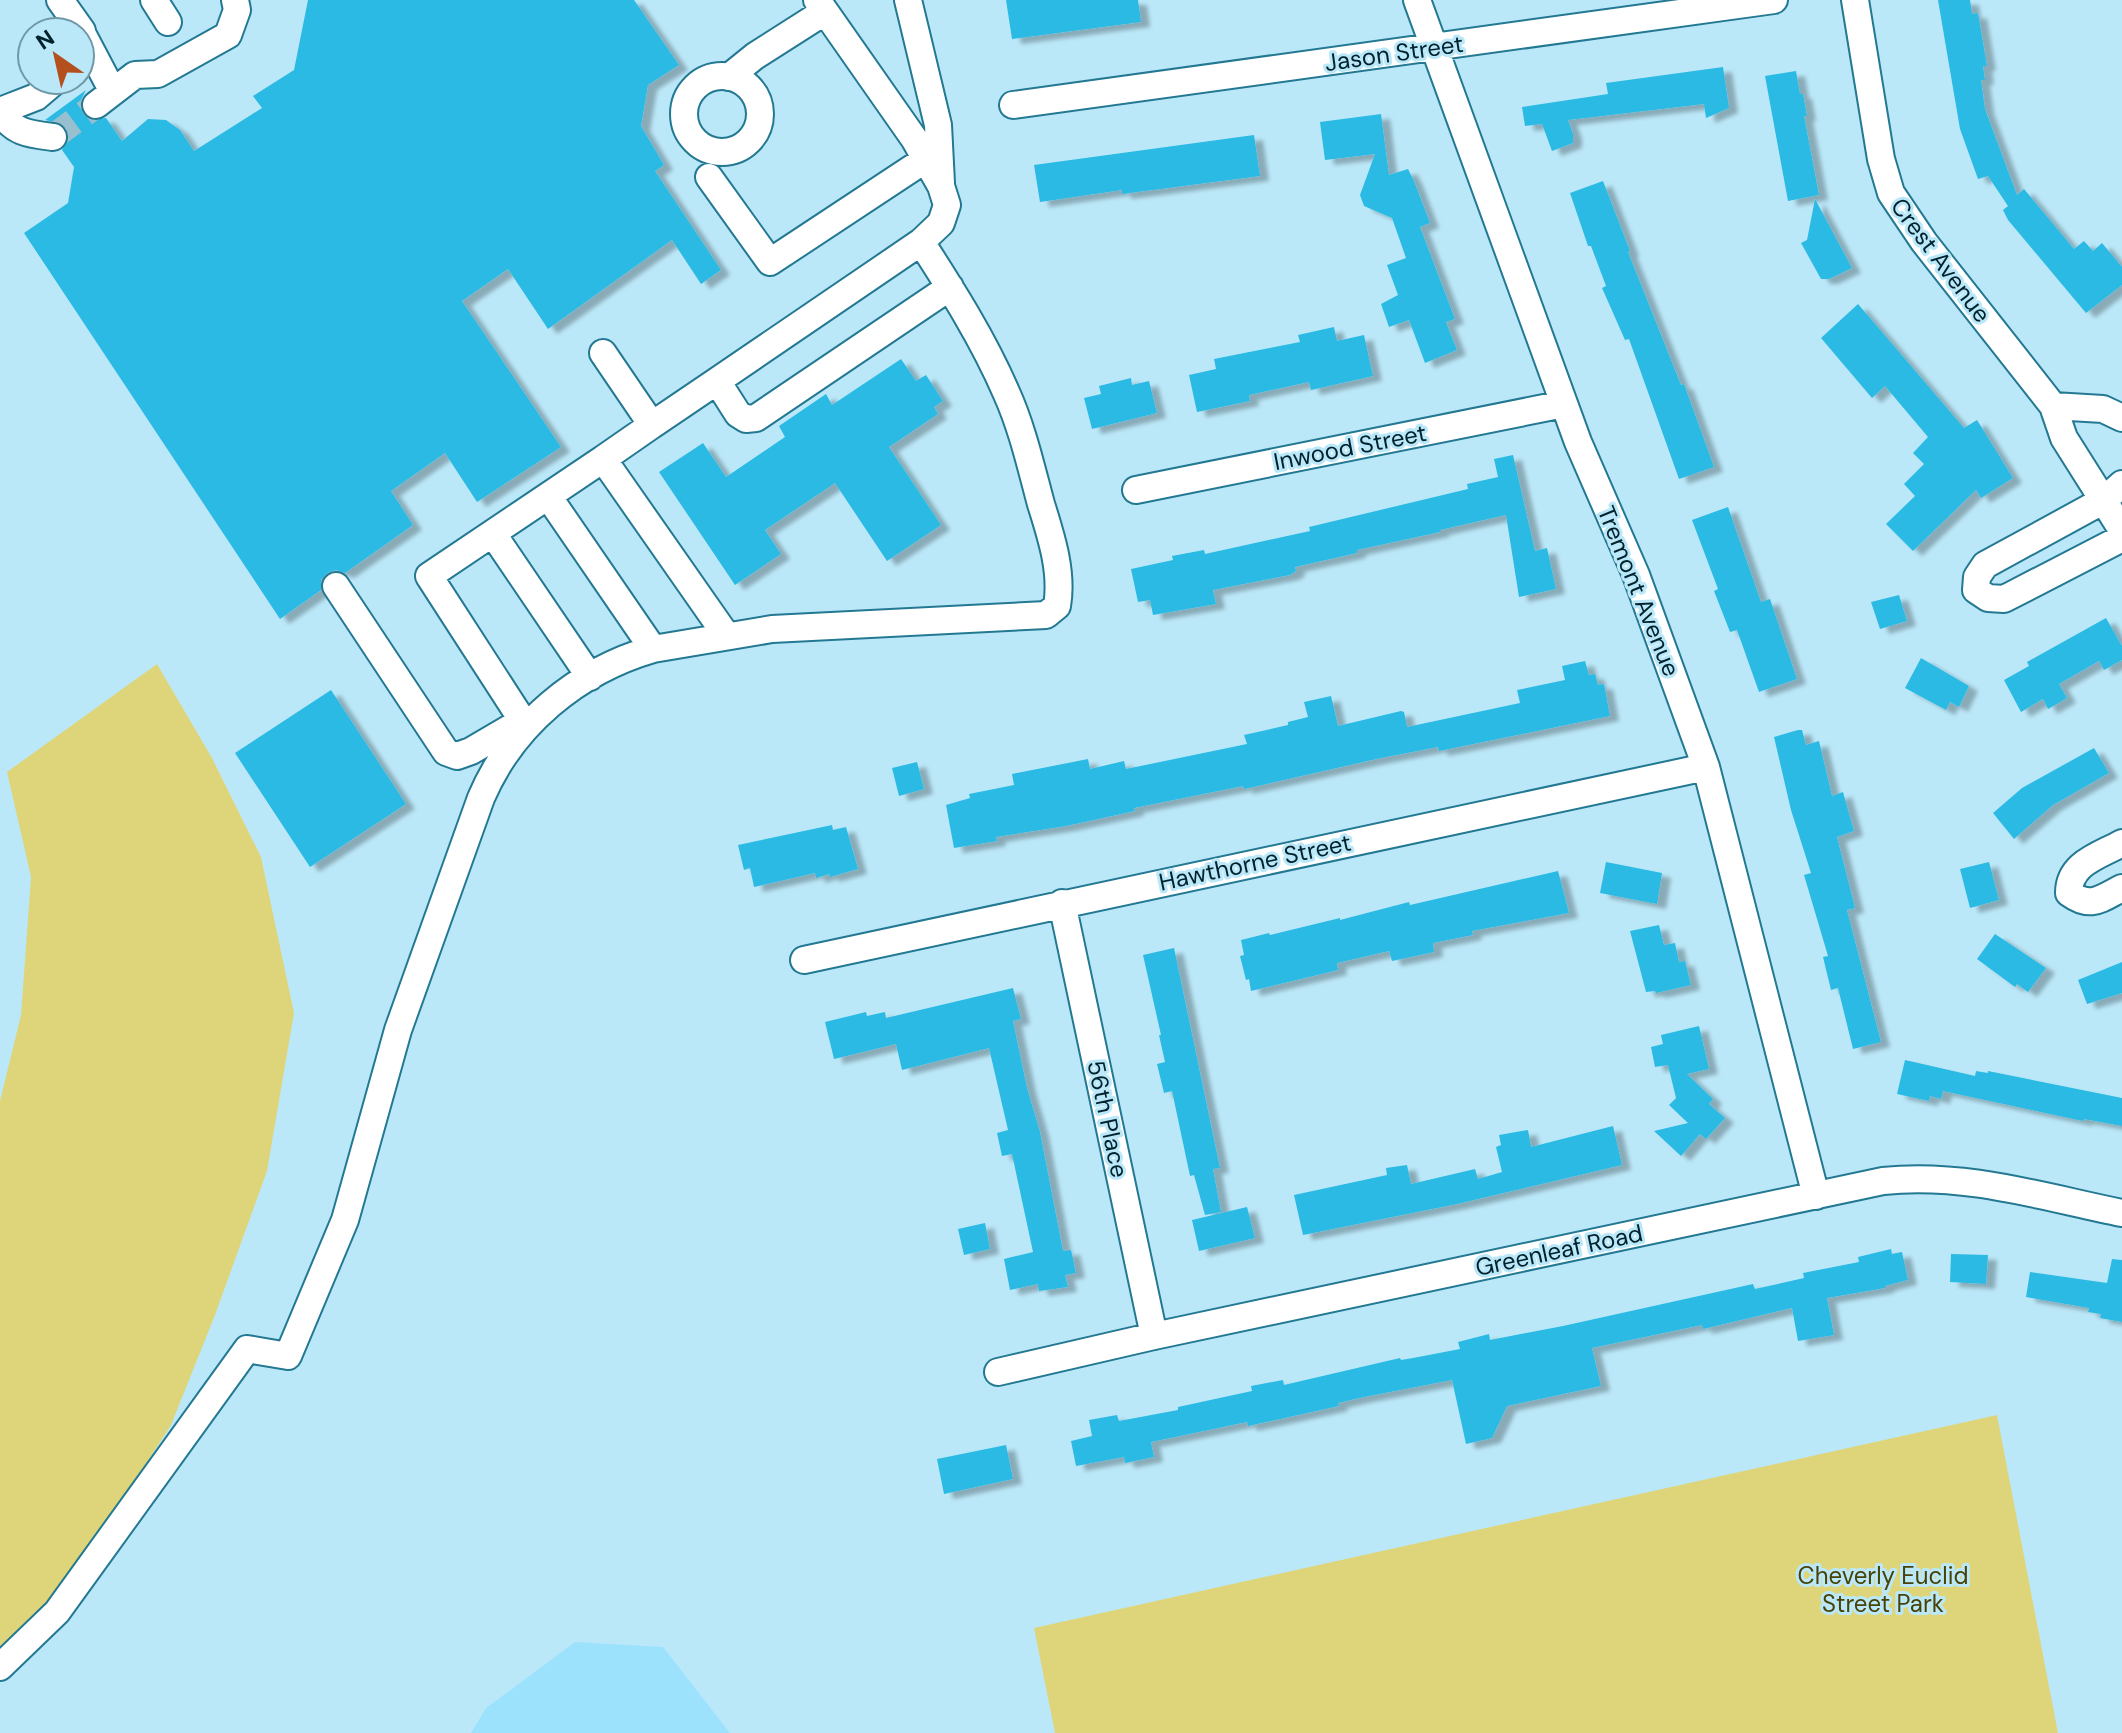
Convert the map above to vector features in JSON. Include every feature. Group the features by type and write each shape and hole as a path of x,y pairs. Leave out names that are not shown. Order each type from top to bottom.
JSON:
{"street":[{"path":"96,72 105,98 135,75 158,74 228,35 237,10 235,0"},
{"path":"908,0 938,125 941,186"},
{"name":"Tremont Avenue","path":"1417,0 1578,442 1636,575 1706,767 1816,1196"},
{"name":"Jason Street","path":"1013,105 1774,0"},
{"name":"Crest Avenue","path":"1855,0 1881,159 1891,193 1924,242 2053,406 2064,438 2113,492 2122,530"},
{"path":"524,723 429,576 921,242 941,223 947,205 941,186 920,149 820,6 729,77"},
{"path":"37,96 0,111 8,123 23,134 53,137"},
{"path":"709,177 770,262 920,149"},
{"path":"336,586 446,752 457,756 524,723 563,692 590,677 635,654 653,649 772,629 1046,615 1057,606 1060,592 1057,567 1007,393 950,287 921,242"},
{"path":"717,381 738,414 746,419 756,418 950,287"},
{"path":"603,353 652,425"},
{"name":"Inwood Street","path":"1136,490 1564,404"},
{"path":"2053,406 2103,409 2122,418"},
{"path":"603,459 726,635"},
{"path":"2113,492 1985,565 1977,577 1976,590 1988,598 2004,599 2122,538"},
{"path":"548,496 653,649"},
{"path":"493,534 590,677"},
{"path":"0,1667 57,1612 247,1349 288,1356 345,1220 398,1030 481,798 524,723"},
{"name":"Hawthorne Street","path":"804,960 1706,767"},
{"path":"2122,843 2077,867 2069,881 2069,893 2080,901 2095,902 2122,888"},
{"name":"56th Place","path":"1062,903 1154,1336"},
{"name":"Greenleaf Road","path":"998,1372 1883,1181 1918,1177 1966,1180 2122,1213"}],"shaded area":[{"path":"575,1642 663,1647 730,1733 471,1733 486,1708"}],"green space":[{"path":"157,664 212,758 261,857 294,1013 267,1171 171,1425 55,1599 0,1655 0,1101 21,1015 31,877 7,772"},
{"name":"Cheverly Euclid Street Park","path":"1997,1415 2058,1733 1055,1733 1034,1628"}],"building":[{"path":"308,0 634,0 679,65 648,85 641,126 664,165 655,171 721,270 701,284 672,240 548,329 508,269 462,301 561,447 477,502 445,453 391,491 413,525 345,573 336,570 327,573 321,580 321,590 280,619 24,233 68,203 74,167 62,150 69,140 68,131 62,124 45,120 78,96 83,96 83,114 91,120 106,118 122,141 148,119 166,120 180,130 194,151 262,108 253,96 294,70"},
{"path":"1006,0 1138,0 1141,22 1012,39"},
{"path":"1938,0 1970,0 1972,14 1978,13 1987,66 1983,66 1985,80 1981,80 1985,109 2017,195 2024,189 2074,249 2084,241 2093,251 2102,243 2122,267 2122,285 2086,313 2008,220 2003,210 2008,206 1988,176 1978,179 1960,129"},
{"path":"1723,67 1729,108 1706,118 1704,104 1568,120 1573,143 1552,151 1542,124 1525,126 1522,107 1608,94 1606,83"},
{"path":"1796,71 1800,94 1803,94 1807,116 1804,116 1819,195 1788,201 1765,76"},
{"path":"1381,114 1389,175 1408,169 1414,181 1430,223 1420,227 1455,319 1446,322 1457,350 1425,363 1409,320 1389,327 1381,304 1398,295 1387,265 1406,258 1392,218 1364,206 1360,195 1375,154 1325,160 1320,122"},
{"path":"1254,135 1260,176 1040,202 1034,165"},
{"path":"1603,181 1714,467 1679,479 1629,339 1625,340 1602,288 1606,286 1570,193"},
{"path":"1815,199 1852,268 1829,279 1821,279 1801,243 1807,240"},
{"path":"1858,304 1964,428 1977,420 2013,478 1981,498 1976,490 1913,551 1886,524 1915,496 1904,484 1924,464 1913,453 1928,437 1885,386 1872,398 1821,338"},
{"path":"1334,327 1337,341 1364,335 1373,376 1311,390 1309,382 1249,395 1250,401 1197,412 1189,375 1216,369 1214,359 1300,342 1298,335"},
{"path":"901,359 916,381 926,375 943,401 934,407 938,414 889,447 941,525 887,561 835,483 765,530 781,554 735,585 659,472 703,443 726,477 785,437 779,426 826,394 832,405"},
{"path":"1131,378 1132,385 1149,381 1157,413 1092,429 1084,398 1101,394 1099,386"},
{"path":"1513,455 1535,551 1547,548 1556,589 1519,597 1506,515 1295,567 1296,571 1290,575 1213,590 1216,604 1153,615 1150,600 1138,602 1131,569 1173,560 1172,556 1204,550 1205,554 1310,531 1309,527 1468,489 1467,484 1498,477 1494,459"},
{"path":"1728,507 1761,602 1770,599 1797,679 1759,692 1737,630 1730,632 1714,591 1718,589 1692,520"},
{"path":"1899,595 1907,621 1880,629 1871,602"},
{"path":"2106,618 2122,646 2122,660 2104,670 2099,661 2059,684 2067,698 2048,709 2043,699 2021,712 2004,680 2029,666 2027,662"},
{"path":"1921,658 1969,686 1959,707 1950,702 1946,710 1905,688"},
{"path":"1585,661 1589,675 1595,674 1598,685 1604,684 1610,716 1439,751 1438,747 1381,758 954,848 946,805 970,798 969,794 1014,785 1012,774 1088,759 1090,769 1124,761 1126,769 1247,744 1244,735 1308,717 1304,702 1331,696 1338,726 1401,711 1404,712 1407,727 1520,703 1517,690 1565,680 1562,666"},
{"path":"331,690 406,804 310,867 235,753"},
{"path":"1802,730 1806,745 1819,741 1832,796 1843,792 1854,831 1837,837 1855,908 1847,910 1881,1042 1853,1049 1838,988 1831,990 1823,957 1828,956 1804,875 1811,873 1791,810 1774,737"},
{"path":"2094,748 2109,773 2053,805 2014,839 1993,813 2022,788"},
{"path":"917,762 924,789 899,796 892,768"},
{"path":"832,825 833,830 846,827 858,869 830,877 829,874 816,878 815,873 754,887 750,868 744,870 738,845"},
{"path":"1606,862 1662,873 1657,904 1600,893"},
{"path":"1989,862 1999,900 1970,908 1960,869"},
{"path":"1558,871 1569,913 1472,931 1473,935 1433,943 1434,952 1392,961 1389,951 1337,963 1338,970 1251,991 1249,979 1246,980 1240,956 1244,955 1241,940"},
{"path":"1659,925 1664,945 1675,943 1679,962 1685,961 1691,985 1656,993 1646,992 1630,931"},
{"path":"1995,934 2046,968 2028,992 2017,984 2015,987 1977,959"},
{"path":"1174,948 1220,1168 1213,1169 1221,1212 1205,1215 1194,1175 1190,1176 1172,1091 1164,1093 1157,1064 1165,1062 1143,955"},
{"path":"2122,962 2122,993 2087,1004 2078,980"},
{"path":"1013,988 1021,1019 1013,1021 1040,1132 1063,1251 1071,1250 1076,1273 1065,1275 1068,1287 1039,1291 1038,1284 1010,1290 1004,1259 1033,1252 1012,1154 1002,1156 997,1133 1008,1130 989,1048 902,1070 896,1044 834,1059 825,1022 866,1012 867,1016 885,1012 886,1018"},
{"path":"1699,1026 1709,1069 1687,1074 1713,1099 1709,1104 1725,1118 1706,1139 1700,1134 1681,1156 1654,1131 1688,1123 1669,1105 1676,1098 1668,1065 1655,1067 1651,1047 1663,1044 1661,1035"},
{"path":"1905,1060 1975,1076 1976,1071 1988,1071 2122,1098 2122,1126 2083,1121 1943,1091 1941,1099 1930,1096 1929,1101 1897,1094"},
{"path":"1613,1126 1622,1165 1457,1204 1303,1235 1294,1195 1387,1175 1386,1168 1407,1165 1411,1184 1475,1169 1478,1179 1502,1172 1496,1147 1501,1145 1499,1135 1528,1130 1531,1147"},
{"path":"1247,1207 1255,1238 1199,1251 1192,1220"},
{"path":"985,1223 990,1249 964,1255 958,1229"},
{"path":"1891,1249 1892,1254 1902,1252 1908,1280 1885,1288 1827,1298 1834,1335 1798,1341 1792,1308 1703,1329 1702,1325 1592,1348 1601,1386 1507,1406 1492,1438 1466,1444 1452,1380 1364,1397 1338,1403 1339,1406 1248,1426 1247,1422 1151,1442 1154,1457 1125,1463 1124,1457 1076,1466 1071,1441 1092,1436 1089,1420 1117,1415 1119,1421 1178,1410 1178,1407 1252,1391 1251,1386 1283,1380 1284,1385 1400,1358 1460,1349 1458,1342 1489,1334 1490,1340 1753,1284 1755,1289 1804,1278 1803,1273 1859,1262 1858,1257"},
{"path":"1951,1254 1988,1255 1986,1284 1950,1282"},
{"path":"2112,1259 2122,1260 2122,1322 2100,1318 2101,1314 2088,1312 2089,1308 2026,1297 2030,1272 2107,1283"},
{"path":"1006,1445 1013,1479 944,1494 937,1459"}],"tunnel":[{"path":"53,137 96,105"}]}
